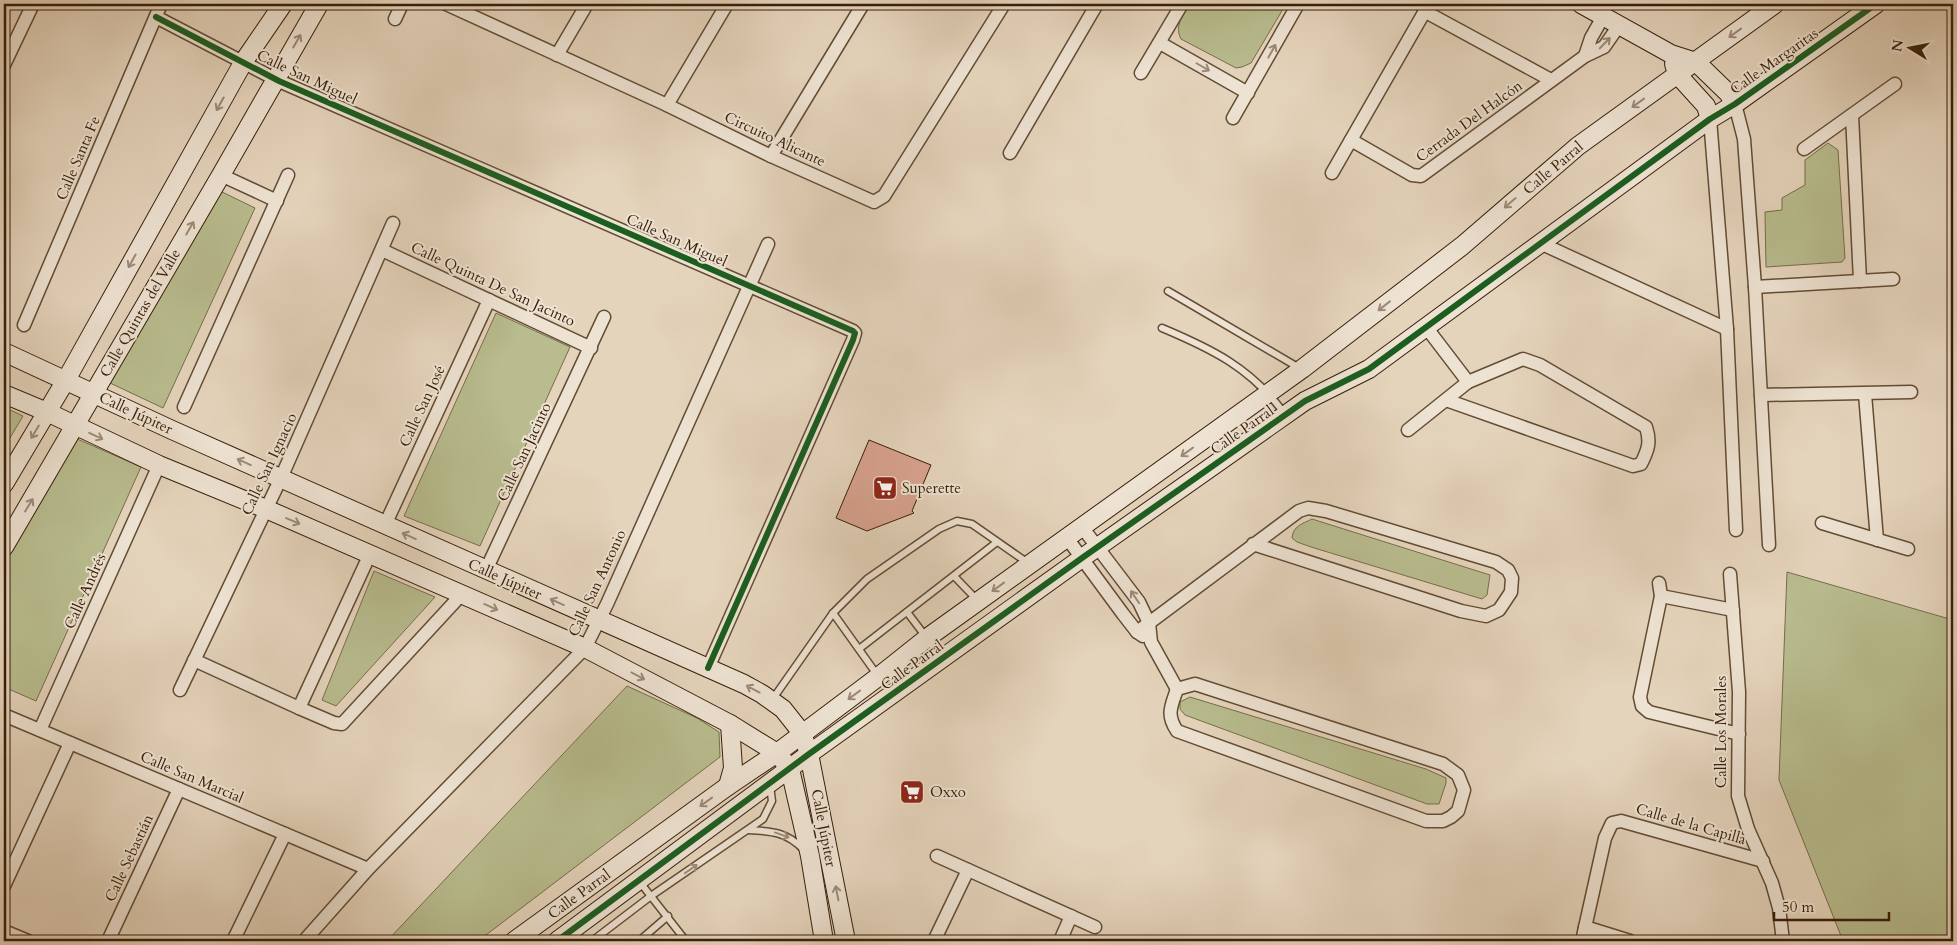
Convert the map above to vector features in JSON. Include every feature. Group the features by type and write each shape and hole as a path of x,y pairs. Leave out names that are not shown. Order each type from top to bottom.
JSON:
{"street":[{"path":"4,65 33,4"},
{"name":"Calle Santa Fe","path":"24,325 161,4"},
{"name":"Calle Quintas del Valle","path":"4,484 66,380 244,61 283,4"},
{"name":"Calle Quintas del Valle","path":"4,547 319,4"},
{"path":"395,18 402,4"},
{"name":"Circuito Alicante","path":"446,4 874,202 884,196 1004,4"},
{"path":"557,55 587,4"},
{"path":"667,105 728,4"},
{"path":"771,156 862,4"},
{"path":"1010,153 1097,4"},
{"path":"1142,72 1182,4"},
{"path":"1234,118 1298,4"},
{"path":"1581,4 1604,15 1670,54 1696,62 1728,92 1736,104 1744,139 1755,287 1769,545"},
{"name":"Calle Parral","path":"514,941 776,753 878,678 927,638 1270,393 1462,246 1578,146 1775,4"},
{"name":"Calle Margaritas","path":"1540,243 1710,119 1736,104 1876,4"},
{"name":"Cerrada Del Halcón","path":"1332,173 1427,8 1551,80"},
{"path":"1585,56 1591,38 1604,15"},
{"name":"Calle San Miguel","path":"156,17 244,61 275,79 853,330 854,336 708,668"},
{"name":"Cerrada Del Halcón","path":"1351,140 1412,175 1421,176 1585,56 1604,47 1620,24"},
{"path":"1160,43 1248,93"},
{"path":"1670,54 1677,74 1706,106 1710,119 1727,329 1736,530"},
{"path":"1804,149 1895,84"},
{"path":"1852,115 1860,281"},
{"path":"221,175 277,201"},
{"path":"184,407 288,175"},
{"name":"Calle San Ignacio","path":"180,690 281,478 393,223"},
{"path":"1540,243 1727,329"},
{"name":"Calle Parral","path":"557,941 640,882 809,754 1082,558 1285,414 1305,401 1369,369 1540,243"},
{"name":"Calle San Antonio","path":"304,941 368,869 585,648 768,244"},
{"name":"Calle Quinta De San Jacinto","path":"382,250 591,348"},
{"path":"1755,287 1893,279"},
{"name":"Calle San José","path":"385,525 489,300"},
{"name":"Calle San Jacinto","path":"486,570 604,317"},
{"path":"1426,327 1468,382"},
{"name":"Calle Júpiter","path":"4,352 93,394 598,621 744,684 772,701 783,709 802,733 809,754 846,941"},
{"path":"1408,430 1468,382 1523,359 1540,365 1646,427 1650,438 1648,450 1640,464 1633,466 1446,400"},
{"path":"1761,395 1911,392"},
{"name":"Calle Júpiter","path":"4,394 47,412 159,465 266,509 585,648 730,724 776,753 790,769 810,856 824,941"},
{"path":"1865,394 1877,540"},
{"name":"Calle Andrés","path":"40,730 159,465"},
{"path":"1137,632 1253,544 1299,511 1308,508 1318,509 1496,562 1508,570 1512,578 1511,592 1500,610 1486,616 1461,611 1253,544"},
{"path":"1822,523 1908,549"},
{"path":"1082,527 1139,602 1149,623 1151,642 1177,689 1170,710 1172,723 1177,731 1426,821 1443,821 1458,811 1464,790 1458,775 1443,764 1195,684 1177,689"},
{"path":"1067,538 1137,632 1151,642"},
{"path":"299,708 370,554"},
{"name":"Calle Los Morales","path":"1730,574 1739,692 1738,796 1748,829 1772,883 1779,908 1783,941"},
{"path":"1733,610 1660,590 1640,696 1642,706 1649,712 1740,734"},
{"path":"194,660 299,708 334,723 342,724 462,594"},
{"name":"Calle San Marcial","path":"4,715 368,869"},
{"path":"728,786 733,768 730,724"},
{"path":"4,886 70,743"},
{"name":"Calle Sebastián","path":"108,941 179,789"},
{"name":"Calle de la Capilla","path":"1582,941 1608,828 1612,823 1621,821 1763,861"},
{"path":"233,941 285,834"},
{"path":"937,856 1095,927"},
{"path":"934,941 968,870"},
{"path":"1060,941 1071,916"},
{"path":"1585,928 1630,941"},
{"path":"4,931 28,941"}],"lane":[{"path":"1168,291 1302,369"},
{"path":"1162,328 1224,356 1270,393 1285,414"},
{"path":"772,701 833,613 867,579 939,528 957,521 972,524 1030,564"},
{"path":"859,649 996,542"},
{"path":"954,576 979,602"},
{"path":"907,612 942,659"},
{"path":"833,613 878,678"},
{"path":"592,941 651,896 763,819 772,801 770,784"},
{"path":"746,830 770,831 780,834 794,840 810,856"},
{"path":"640,882 686,941"},
{"path":"639,941 668,916"}],"green space":[{"path":"1190,4 1286,4 1251,63 1236,68 1181,39 1178,30 1179,25 1182,16"},
{"path":"1828,143 1838,150 1845,258 1842,262 1766,267 1765,212 1782,210 1782,198 1805,185 1805,160"},
{"path":"218,190 255,208 163,408 108,382"},
{"path":"496,313 570,347 480,546 404,516"},
{"path":"4,407 23,416 4,448"},
{"path":"75,438 141,467 36,701 4,687 4,561"},
{"path":"1312,519 1490,575 1487,595 1482,599 1311,547 1292,538 1296,528"},
{"path":"374,571 435,597 336,706 322,700"},
{"path":"1787,572 1953,620 1953,941 1843,941 1779,780"},
{"path":"627,686 697,718 719,732 720,757 478,941 387,941"},
{"path":"1190,697 1426,769 1446,778 1439,804 1427,804 1185,715 1180,709 1180,702"}],"building":[{"name":"Superette","path":"869,440 931,465 912,511 914,513 867,531 836,518"}],"cycle path":[{"path":"557,941 809,754 1082,558 1305,401 1369,369 1710,119 1735,104 1876,4"},
{"path":"156,17 279,81 855,333 708,668"}],"place":[{"name":"Superette","path":"885,488"},
{"name":"Oxxo","path":"912,792"}]}
